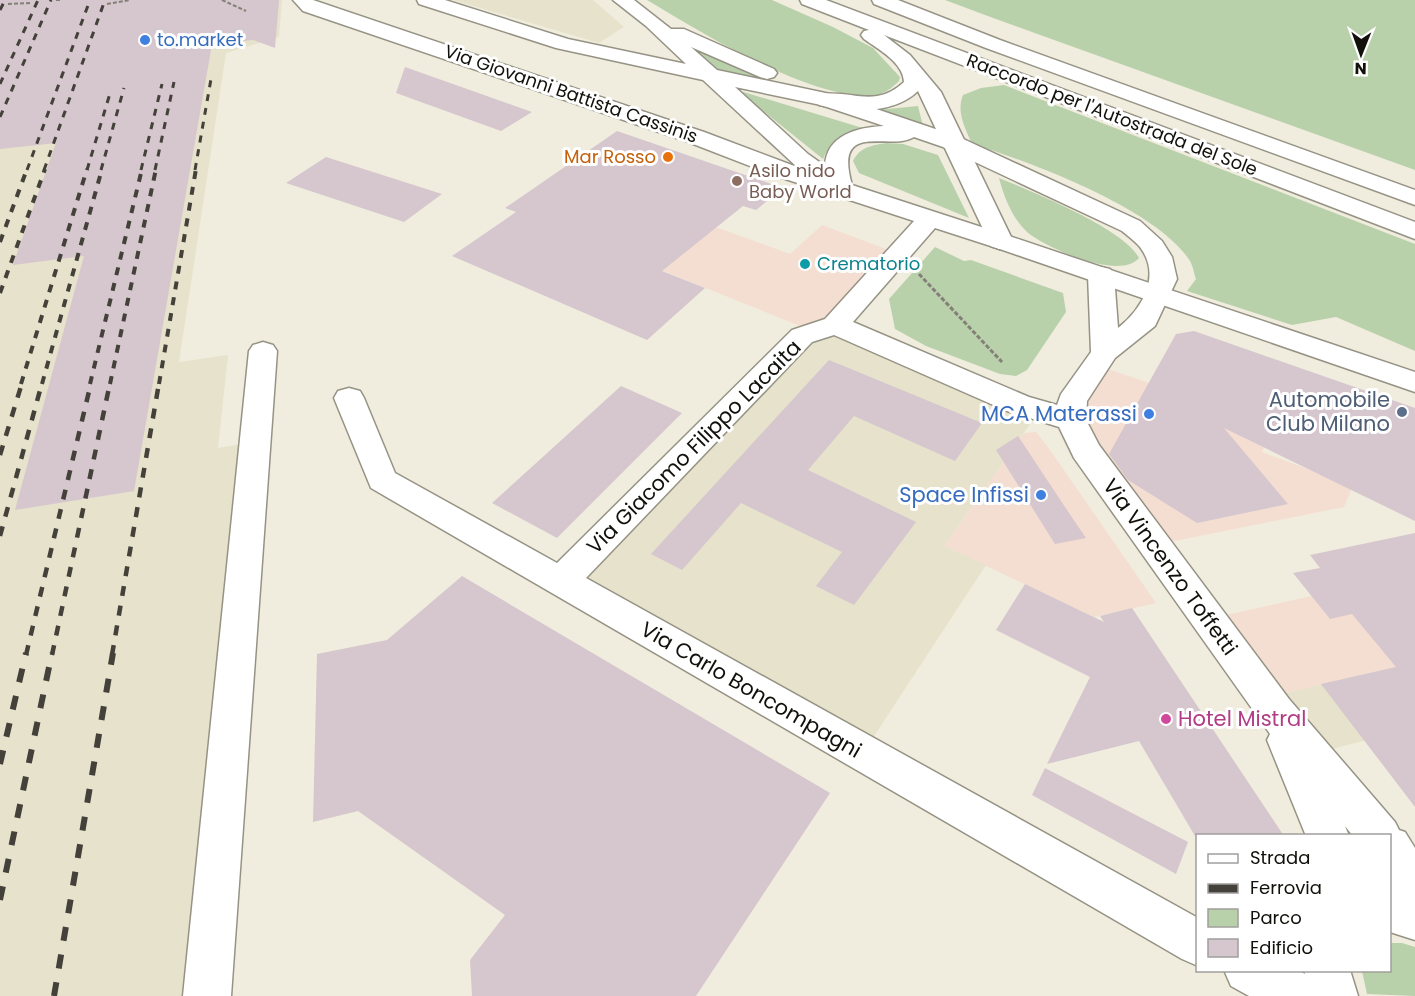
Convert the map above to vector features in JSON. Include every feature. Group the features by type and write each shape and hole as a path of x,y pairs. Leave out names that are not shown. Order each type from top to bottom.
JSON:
{"main road":[{"name":"Via Giovanni Battista Cassinis","path":"303,0 310,7 696,136 781,170 931,218 1415,382"},
{"name":"Via Giovanni Battista Cassinis","path":"426,0 563,44 827,100 951,142 1131,226 1149,241 1159,257 1164,279 1158,295"},
{"path":"622,0 654,22 710,75"},
{"name":"Raccordo per l'Autostrada del Sole","path":"880,0 993,44 1415,198"},
{"path":"801,2 864,31 893,50 914,72 933,99 951,142 1000,242"},
{"name":"Raccordo per l'Autostrada del Sole","path":"801,2 1415,231"},
{"path":"654,22 827,100 851,104 900,97 915,83 914,72"},
{"name":"Via Giovanni Battista Cassinis","path":"710,75 800,159 841,188"},
{"name":"Via Giovanni Battista Cassinis","path":"841,188 836,175 837,156 846,142 854,137 887,132 951,142"},
{"path":"931,218 835,326 1018,404 1071,420 1072,401 1105,352 1145,320 1158,295"},
{"path":"1101,275 1105,352"},
{"name":"Via Giacomo Filippo Lacaita","path":"560,582 802,336 835,326"},
{"path":"207,996 263,351"},
{"name":"Via Carlo Boncompagni","path":"349,398 382,480 1196,942"},
{"name":"Via Vincenzo Toffetti","path":"1071,420 1085,450 1275,711 1378,834"},
{"name":"Via Vincenzo Toffetti","path":"1275,711 1327,834"},
{"path":"1391,850 1415,888"},
{"path":"1391,911 1415,917"},
{"path":"1251,972 1299,996"},
{"path":"1328,972 1334,996"}],"path":[{"path":"107,4 130,0"},
{"path":"222,0 246,11"},
{"path":"8,4 32,3"},
{"path":"915,270 1009,370"}],"shaded area":[{"path":"0,0 282,0 279,37 226,53 179,362 228,355 218,448 267,440 230,996 0,996"},
{"path":"453,0 593,0 624,27 599,43"},
{"path":"652,204 790,254 822,225 899,254 815,332 599,245"},
{"path":"835,325 1040,410 944,546 986,565 863,753 560,582 802,336"},
{"path":"1096,365 1274,425 1262,452 1353,486 1344,507 1155,545 1072,401"},
{"path":"1036,432 1156,603 1094,617 944,546 1024,433"},
{"path":"1415,573 1415,662 1266,698 1208,619"},
{"path":"1415,662 1415,728 1312,754 1266,698"}],"green space":[{"path":"647,0 772,0 873,48 900,77 899,81 880,94 856,95 827,89 761,64"},
{"path":"945,0 1415,0 1415,170 985,15"},
{"path":"688,44 772,83 717,70"},
{"path":"1004,85 1415,244 1415,351 1336,317 1292,325 1187,291 1196,279 1190,261 1174,242 1150,223 1122,206 1058,175 972,144 961,114 963,95 981,88"},
{"path":"737,90 866,129 840,138 831,146 823,159"},
{"path":"918,106 923,126 877,110"},
{"path":"887,143 903,144 938,155 969,218 859,173 853,161 856,156 871,146"},
{"path":"999,178 1054,201 1097,223 1116,235 1139,258 1130,264 1116,266 1100,264 1083,260 1036,239 1027,232 1013,214"},
{"path":"935,247 964,261 971,260 1063,293 1066,312 1027,370 1016,376 1000,374 926,346 895,329 889,299"},
{"path":"1391,943 1402,943 1415,947 1415,996 1367,994 1362,972 1391,972"}],"building":[{"path":"0,0 279,0 275,48 253,40 212,44 134,491 15,510 84,256 13,265 56,143 0,149"},
{"path":"405,67 532,112 501,131 396,93"},
{"path":"617,131 783,188 756,210 743,206 662,271 705,288 647,340 452,256 516,212 505,208"},
{"path":"326,157 442,194 404,222 286,183"},
{"path":"1194,331 1415,408 1415,521 1224,428 1288,504 1197,523 1128,480 1109,454 1176,334"},
{"path":"829,360 982,423 955,461 854,416 808,470 916,522 854,605 816,586 842,552 741,503 682,570 651,554"},
{"path":"621,386 682,413 557,538 492,503"},
{"name":"Space Infissi","path":"1018,436 1086,538 1055,544 996,450"},
{"path":"1415,533 1415,807 1321,684 1396,667 1352,614 1330,619 1293,573 1320,568 1310,555"},
{"path":"462,576 830,793 696,996 472,996 470,960 505,915 358,811 313,822 317,654 387,640"},
{"path":"1025,584 1104,622 1100,616 1132,608 1283,834 1196,834 1195,836 1139,741 1047,764 1090,677 996,630"},
{"path":"1045,768 1188,842 1176,874 1032,795"}],"railway":[{"path":"0,10 5,0"},
{"path":"0,84 38,0"},
{"path":"0,117 51,0"},
{"path":"27,170 90,0"},
{"path":"44,170 105,0"},
{"path":"195,170 211,79"},
{"path":"155,170 174,82"},
{"path":"141,170 162,84"},
{"path":"101,170 124,88"},
{"path":"87,170 111,90"},
{"path":"0,242 27,169"},
{"path":"0,293 45,169"},
{"path":"21,384 87,169"},
{"path":"42,384 102,169"},
{"path":"90,384 142,169"},
{"path":"110,384 156,169"},
{"path":"159,384 196,169"},
{"path":"0,455 22,383"},
{"path":"0,536 42,383"},
{"path":"26,655 91,383"},
{"path":"52,655 110,383"},
{"path":"112,655 159,383"},
{"path":"0,764 26,653"},
{"path":"0,900 52,653"},
{"path":"54,996 113,653"}],"place":[{"name":"to.market","path":"145,40"},
{"name":"Mar Rosso","path":"668,157"},
{"name":"Asilo nido Baby World","path":"737,181"},
{"name":"Crematorio","path":"805,264"},
{"name":"Automobile Club Milano","path":"1402,412"},
{"name":"MCA Materassi","path":"1149,414"},
{"name":"Space Infissi","path":"1041,495"},
{"name":"Hotel Mistral","path":"1166,719"}]}
